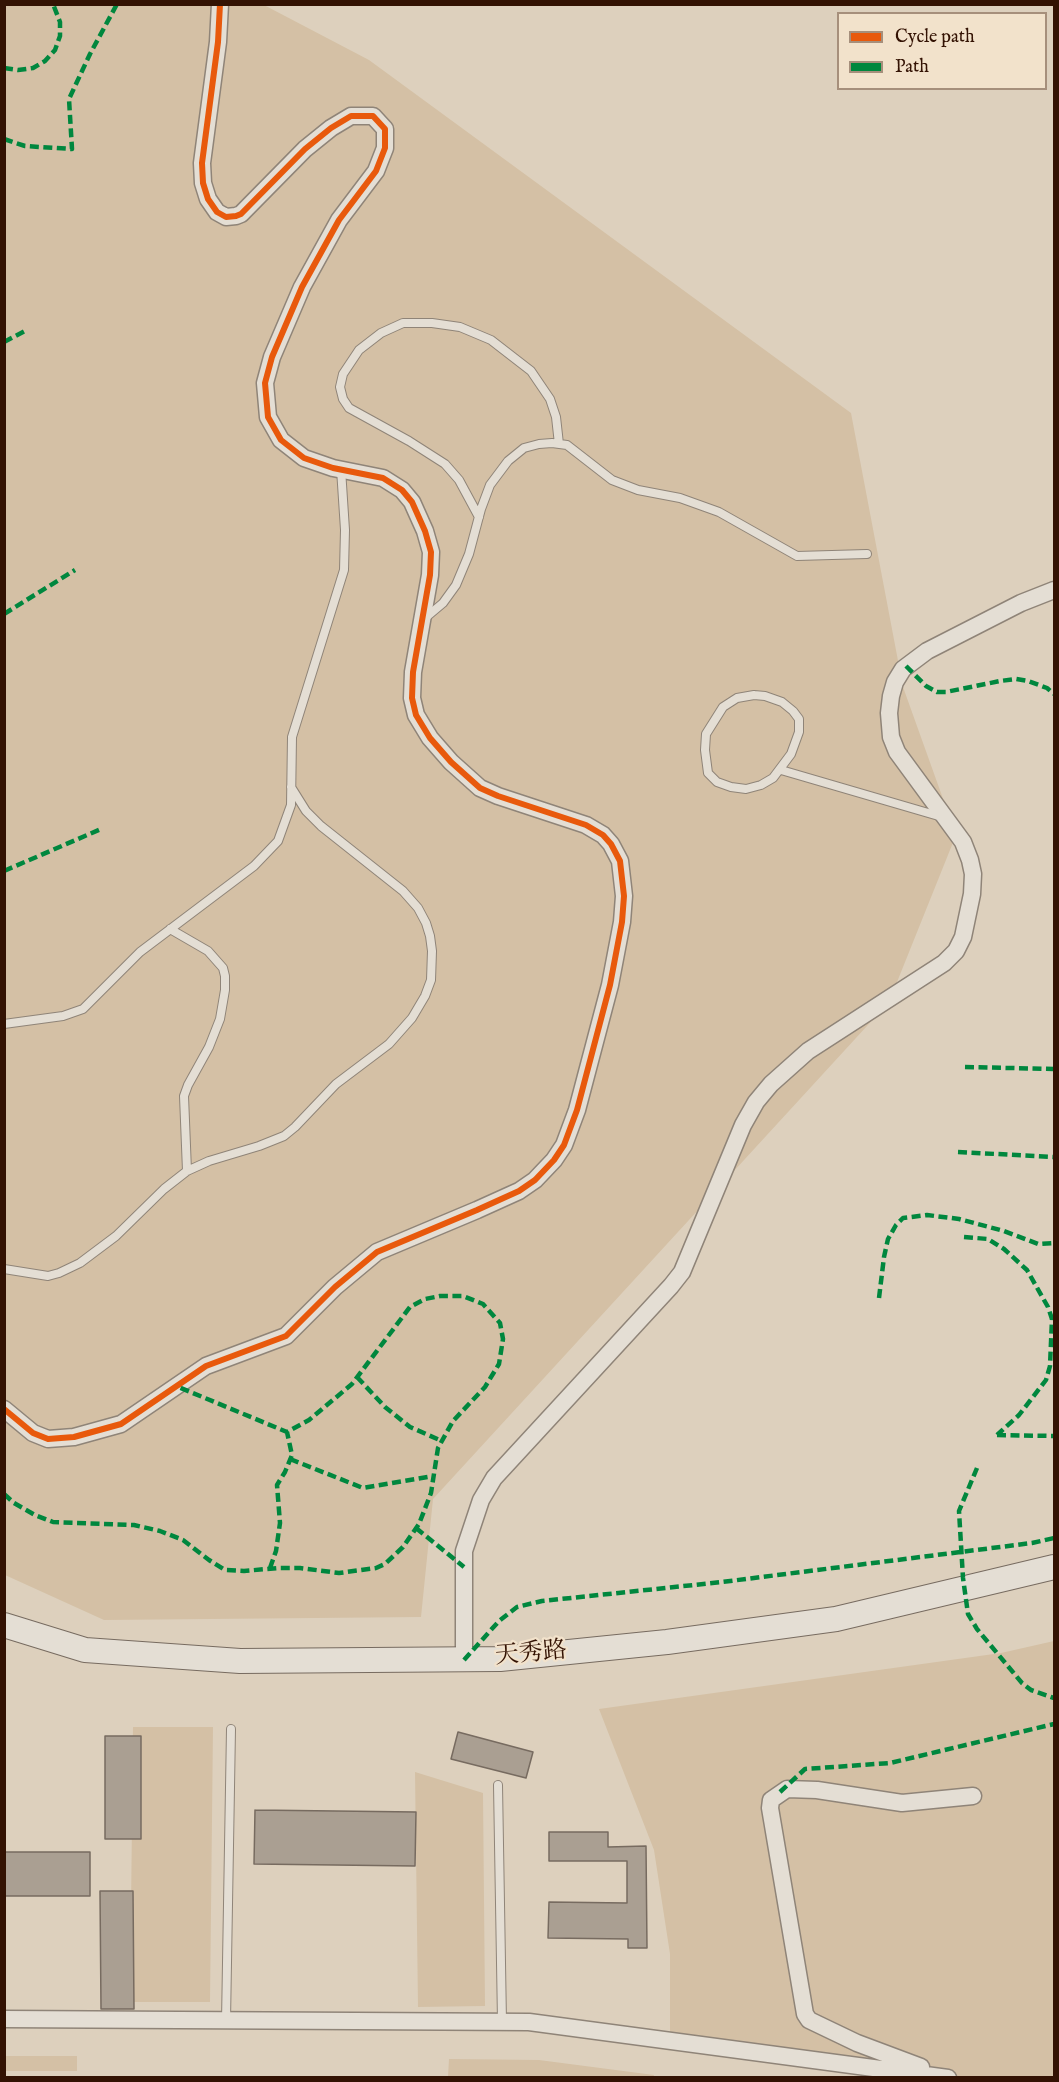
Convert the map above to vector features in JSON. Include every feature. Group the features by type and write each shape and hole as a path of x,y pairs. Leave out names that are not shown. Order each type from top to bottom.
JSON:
{"main road":[{"name":"天秀路","path":"4,1625 85,1650 240,1661 500,1659 667,1642 836,1619 1054,1567"}],"street":[{"path":"4,1410 33,1433 48,1439 74,1437 121,1424 206,1366 286,1336 335,1287 377,1252 519,1191 535,1180 554,1160 564,1144 577,1110 610,985 622,922 624,896 620,861 603,835 586,825 480,788 451,762 430,738 416,715 412,698 413,672 430,576 431,552 425,531 412,502 402,490 382,478 341,470 304,458 281,440 268,417 266,383 272,357 302,287 339,220 376,171 387,140 386,129 374,116 351,116 330,128 305,149 241,214 226,217 217,213 208,199 203,183 202,163 218,42 220,4"},
{"path":"464,1660 464,1551 481,1500 494,1478 682,1272 743,1125 756,1102 771,1084 808,1051 935,969 956,951 963,937 968,919 973,874 970,860 963,842 897,752 891,736 889,713 895,682 903,669 927,651 1021,603 1054,590"},
{"path":"949,2078 857,2043 809,2020 805,2014 770,1808 771,1800 787,1789 817,1790 902,1803 973,1796"},
{"path":"4,2019 529,2022 949,2078"}],"lane":[{"path":"479,518 459,480 445,465 409,441 350,408 343,399 340,387 342,374 359,350 381,333 403,324 432,323 460,327 491,340 531,371 550,399 556,417 559,444"},
{"path":"422,621 443,603 456,585 470,554 490,485 508,461 524,448 539,444 567,445 612,480 638,490 680,498 719,512 797,556 867,554"},
{"path":"4,1024 63,1016 83,1009 140,952 254,866 278,841 291,805 292,737 344,570 345,530 341,470"},
{"path":"765,696 782,702 793,711 799,719 799,732 791,754 781,770 773,778 746,789 731,788 717,782 708,773 705,750 706,734 723,707 737,698 765,696"},
{"path":"781,770 945,818"},
{"path":"4,1269 48,1276 59,1274 80,1263 116,1236 164,1189 187,1171 209,1161 284,1136 336,1084 389,1044 412,1018 425,996 430,980 430,936 418,908 403,891 321,826 306,811 291,787"},
{"path":"170,929 208,951 223,968 225,976 220,1019 209,1047 184,1096 187,1171"},
{"path":"226,2021 231,1729"},
{"path":"498,1785 502,2022"}],"shaded area":[{"path":"5,5 264,5 369,60 851,413 903,687 956,835 889,1002 433,1499 421,1617 104,1620 5,1575"},
{"path":"1054,1641 1054,2077 920,2077 670,2039 670,1954 654,1850 599,1709 1001,1653"},
{"path":"133,1727 213,1727 210,2002 130,2002"},
{"path":"415,1772 483,1793 485,2006 418,2007"},
{"path":"5,2056 77,2056 77,2071 5,2071"},
{"path":"449,2059 539,2060 654,2075 653,2078 448,2077"}],"building":[{"path":"458,1732 533,1752 526,1778 451,1759"},
{"path":"105,1736 141,1736 141,1839 105,1839"},
{"path":"255,1810 416,1812 415,1866 254,1864"},
{"path":"549,1832 608,1832 608,1847 646,1846 647,1948 628,1948 628,1939 548,1938 549,1902 627,1903 627,1861 549,1861"},
{"path":"4,1852 90,1852 90,1896 4,1896"},
{"path":"100,1891 133,1891 134,2009 101,2009"}],"marked path":[{"path":"4,68 18,70 33,68 45,61 55,50 60,36 60,22 53,4"},
{"path":"4,139 25,146 72,149 69,99 117,4"},
{"path":"4,342 25,331"},
{"path":"4,614 75,570"},
{"path":"906,666 926,686 937,692 1016,679 1047,688 1054,694"},
{"path":"4,871 101,829"},
{"path":"965,1067 1054,1069"},
{"path":"958,1152 1054,1157"},
{"path":"879,1298 888,1239 903,1218 927,1215 959,1219 1004,1231 1038,1244 1054,1243"},
{"path":"964,1237 988,1239 1004,1249 1027,1270 1048,1307 1052,1319 1050,1366 1046,1380 1019,1415 997,1435"},
{"path":"4,1494 14,1503 53,1522 134,1525 160,1531 183,1540 225,1570 300,1568 339,1573 376,1568 385,1564 403,1547 419,1524 431,1493 438,1448 453,1421 485,1387 499,1364 503,1339 500,1323 483,1304 463,1296 440,1296 425,1299 410,1307 352,1384 309,1420 287,1432 176,1386"},
{"path":"357,1377 385,1407 410,1427 442,1441"},
{"path":"270,1568 276,1551 280,1523 277,1485 292,1455 287,1432"},
{"path":"997,1435 1054,1436"},
{"path":"290,1459 363,1488 434,1476"},
{"path":"977,1468 959,1511 963,1578 968,1614 977,1629 1022,1683 1031,1690 1054,1698"},
{"path":"416,1528 464,1567"},
{"path":"464,1660 499,1621 517,1607 542,1601 722,1582 1032,1543 1054,1538"},
{"path":"780,1792 805,1769 890,1763 1054,1724"}],"cycle path":[{"path":"4,1409 33,1433 48,1439 74,1437 121,1424 206,1366 286,1336 335,1287 377,1252 519,1191 535,1180 554,1160 564,1145 577,1110 610,985 622,922 624,896 620,861 603,835 586,825 480,788 451,762 430,738 416,715 412,698 413,672 430,575 431,552 425,531 412,502 402,490 383,478 333,468 304,458 281,440 268,417 265,383 272,357 302,287 339,220 376,171 385,148 385,129 373,116 351,116 331,128 305,149 241,214 226,217 217,212 208,199 203,183 202,163 218,42 220,4"}]}
